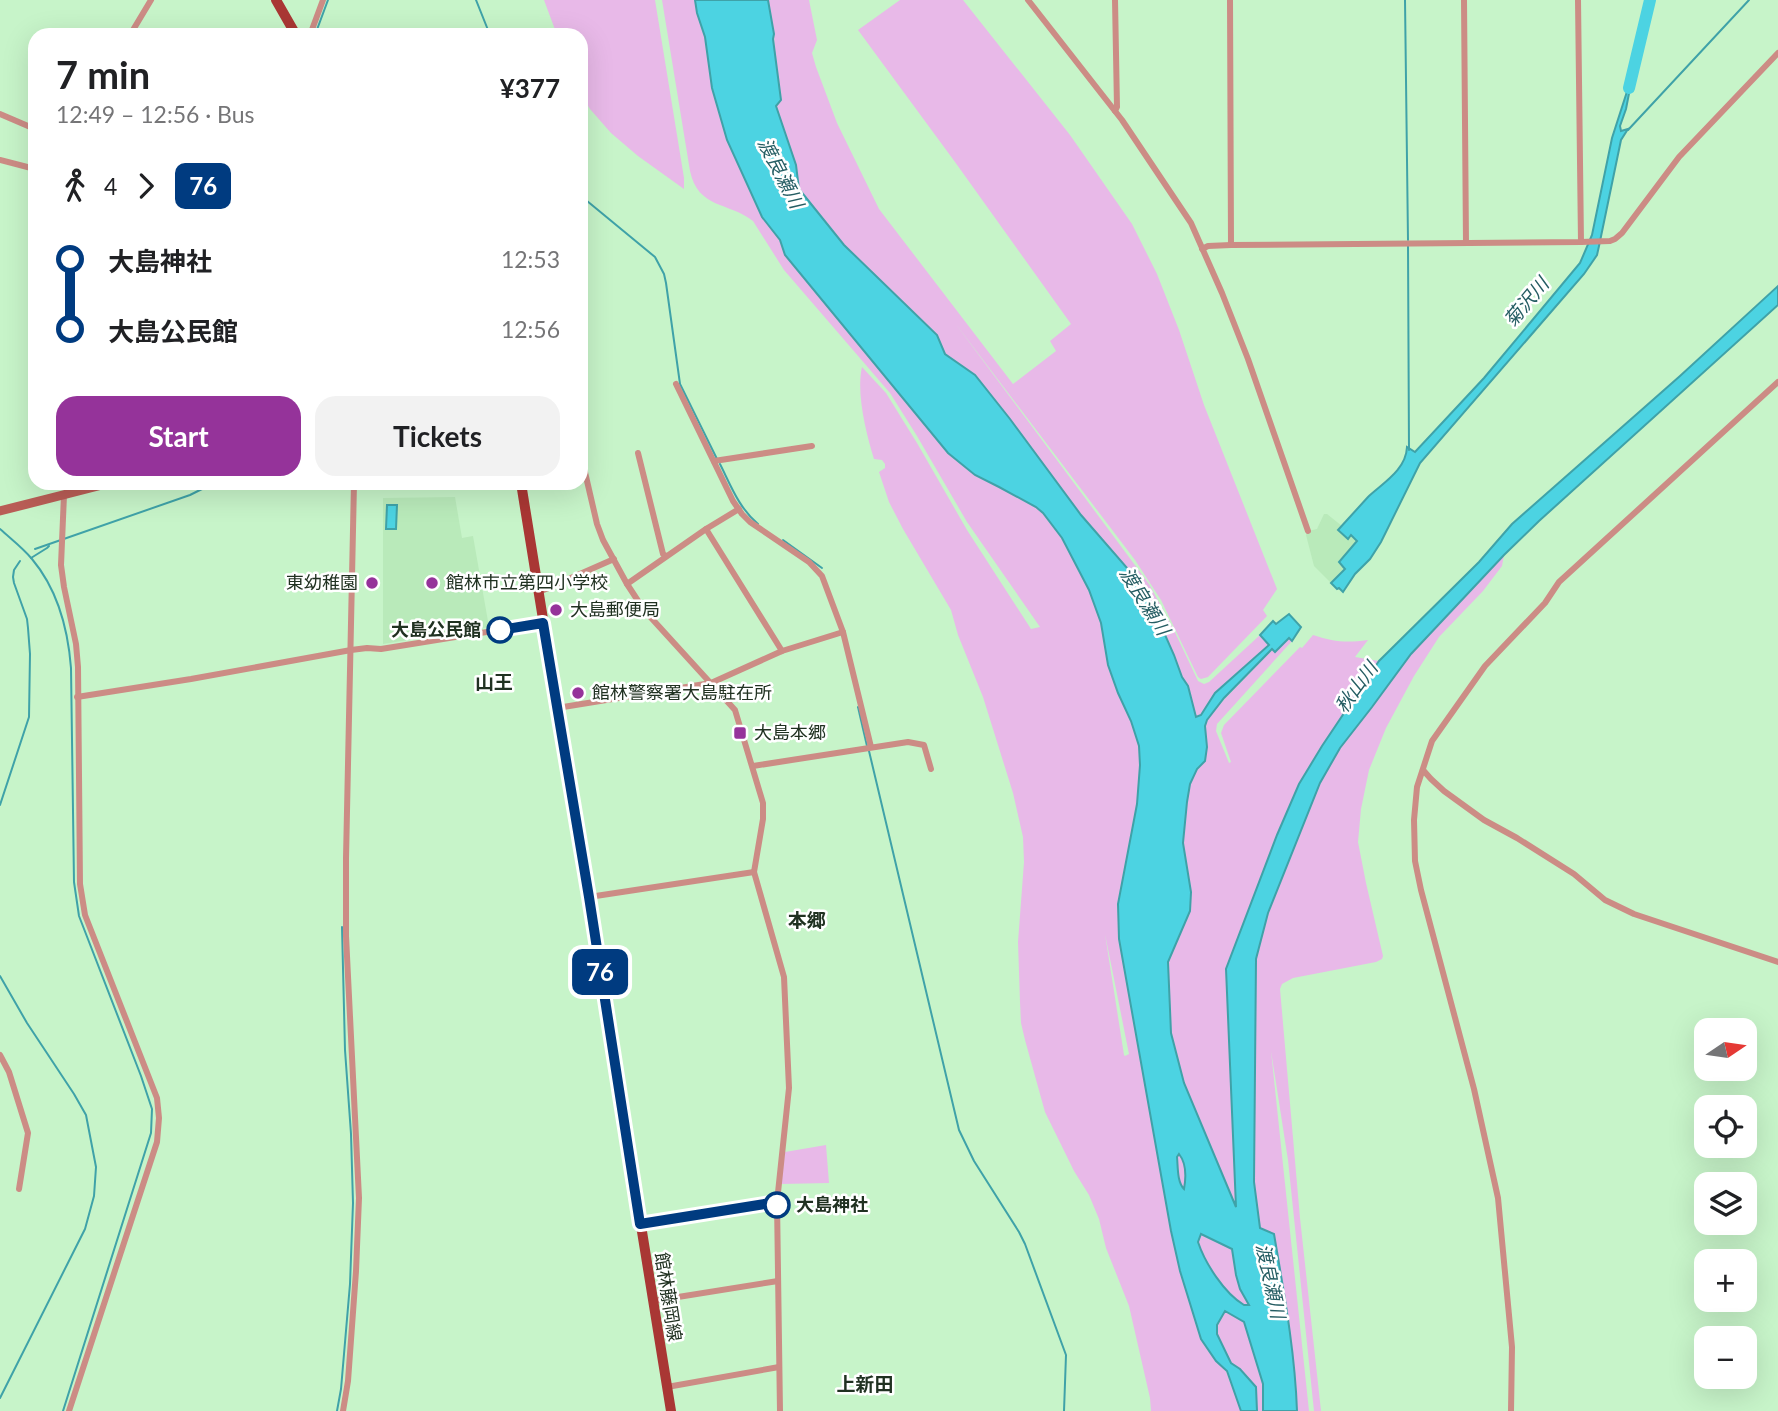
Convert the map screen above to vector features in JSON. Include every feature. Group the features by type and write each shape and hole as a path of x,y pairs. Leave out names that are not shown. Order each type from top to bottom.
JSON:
{"main road":[{"path":"276,0 292,28"},
{"path":"0,511 75,490"},
{"name":"館林藤岡線","path":"522,490 671,1411"}],"street":[{"path":"134,28 151,0"},
{"path":"313,28 323,0"},
{"path":"1028,0 1115,111 1191,223 1248,359 1308,531"},
{"path":"1115,0 1115,111"},
{"path":"1230,0 1231,245"},
{"path":"1464,0 1466,243"},
{"path":"1578,0 1583,242"},
{"path":"1202,248 1231,245 1583,242 1615,239 1679,157 1778,53"},
{"path":"0,114 28,126"},
{"path":"0,160 28,167"},
{"path":"1511,1411 1512,1347 1498,1198 1474,1088 1415,861 1413,835 1417,787 1432,741 1453,709 1485,666 1545,603 1559,582 1778,382"},
{"path":"676,384 739,509 750,522 809,562 822,576 843,632 871,747"},
{"path":"713,461 812,446"},
{"path":"638,453 663,554 666,556"},
{"path":"343,1411 349,1368 359,1198 346,936 354,490"},
{"path":"588,490 600,533 644,611 735,710 764,803 754,872 784,977 789,1088 777,1202 780,1411"},
{"path":"64,495 64,587 78,667 80,893 89,925 153,1089 159,1118 157,1142 69,1411"},
{"path":"627,584 739,509"},
{"path":"706,529 782,651"},
{"path":"539,592 614,559"},
{"path":"78,697 191,680 351,650 381,649 543,623"},
{"path":"557,708 711,683 782,651 843,632"},
{"path":"753,766 908,742 924,745 930,769"},
{"path":"1423,770 1444,791 1483,820 1574,874 1605,900 1634,914 1778,962"},
{"path":"589,897 754,872"},
{"path":"0,1055 9,1072 28,1133 19,1189"},
{"path":"640,1224 777,1202"},
{"path":"653,1301 778,1281"},
{"path":"667,1387 779,1367"}],"shaded area":[{"path":"544,0 655,0 684,189 611,133 588,106 588,28 554,28"},
{"path":"662,0 695,0 705,37 712,88 727,140 762,217 780,240 785,255 948,453 975,475 1043,513 1062,538 1089,590 1101,623 1118,693 1139,746 1137,804 1118,904 1119,939 1171,1231 1201,1339 1226,1371 1241,1411 1151,1411 1129,1306 1089,1195 1045,1112 1021,1023 1018,942 1024,862 1023,837 1013,793 983,697 951,610 889,502 879,472 885,468 885,464 882,460 874,459 865,425 860,389 862,367 886,393 967,530 1031,629 1040,627 967,522 890,393 784,270 753,221 707,199 694,183","holes":["1105,934 1129,1054 1124,1055"]},
{"path":"768,0 809,0 817,40 812,53 816,67 837,123 879,209 1013,384 1056,351 1050,341 1071,324 858,30 900,0 963,0 1070,135 1132,224 1157,274 1204,405 1277,589 1263,610 1267,616 1208,677 1198,677 1161,600 1135,560 955,323 1149,584 1198,681 1204,684 1209,682 1260,635 1269,645 1215,693 1201,715 1196,718 1188,686 1150,601 1128,569 1081,515 975,375 945,354 937,335 844,245 799,189 796,165 776,106 774,33"},
{"name":"館林市立第四小学校","path":"455,497 462,538 473,536 489,627 383,644 383,498"},
{"path":"1324,514 1342,526 1338,530 1347,538 1351,535 1357,541 1345,568 1331,583 1314,566 1306,535 1308,531 1317,529"},
{"path":"1504,555 1502,566 1483,591 1439,637 1414,676 1386,728 1369,770 1358,842 1382,959 1293,978 1282,984 1280,989 1300,1218 1321,1411 1314,1411 1288,1160 1271,1051 1309,1411 1297,1411 1291,1345 1274,1235 1260,1229 1254,1182 1256,959 1268,913 1320,782 1340,748 1411,654"},
{"path":"1313,635 1340,641 1368,640 1355,657 1379,661 1299,784 1226,969 1237,1209 1184,1083 1171,1033 1168,962 1190,911 1183,843 1189,784 1205,761 1205,726 1214,710 1273,649 1276,651 1289,637 1292,641 1217,724 1216,731 1229,763 1231,762 1221,733 1224,725"},
{"path":"826,1145 829,1183 781,1184 785,1152"},
{"path":"1179,1154 1184,1166 1185,1190 1180,1185"},
{"path":"1201,1233 1232,1249 1240,1289 1250,1304 1244,1306 1216,1277 1198,1241"},
{"path":"1225,1311 1244,1321 1263,1384 1263,1411 1257,1411 1256,1387 1231,1363 1217,1334 1217,1325"}],"water":[{"name":"渡良瀬川","path":"695,0 768,0 781,100 776,106 796,165 799,189 844,245 937,335 945,354 975,375 1081,515 1128,569 1150,601 1188,686 1196,717 1201,715 1215,693 1269,645 1260,635 1273,621 1276,624 1289,614 1301,627 1292,641 1289,638 1275,652 1272,649 1224,698 1207,720 1205,761 1197,769 1190,784 1183,843 1191,892 1190,911 1168,962 1171,1033 1184,1083 1236,1207 1226,969 1299,784 1379,661 1479,562 1512,524 1778,286 1778,305 1539,521 1411,654 1340,748 1320,783 1268,913 1256,959 1254,1182 1260,1228 1274,1234 1291,1345 1297,1411 1263,1411 1263,1384 1244,1322 1225,1311 1217,1325 1217,1334 1231,1363 1256,1387 1257,1411 1241,1411 1227,1371 1216,1361 1201,1339 1180,1271 1119,939 1118,904 1137,804 1139,746 1108,665 1101,623 1089,590 1062,538 1043,513 975,475 948,453 785,255 780,240 762,217 727,140 712,88 705,37","holes":["1179,1154 1185,1167 1184,1189 1178,1174","1201,1234 1232,1249 1240,1289 1249,1305 1237,1300 1216,1277 1198,1242"]},
{"path":"1633,73 1620,126 1621,131 1628,129 1621,140 1597,255 1584,274 1420,463 1370,559 1355,574 1343,592 1337,589 1331,583 1345,569 1339,562 1357,541 1351,535 1348,539 1338,530 1403,463 1407,447 1415,452 1484,378 1580,263 1592,235 1612,138"},
{"path":"387,505 397,505 396,529 386,529"}],"waterway":[{"path":"318,28 328,0"},
{"path":"476,0 487,28"},
{"path":"1405,0 1408,240"},
{"name":"菊沢川","path":"1629,88 1650,0"},
{"path":"1628,130 1749,0"},
{"path":"588,202 655,257 664,274 680,384 717,459"},
{"path":"1408,246 1409,450"},
{"path":"720,464 741,504 758,524"},
{"path":"35,549 200,490"},
{"path":"0,529 25,551 41,571 55,597 64,625 71,668 74,882 79,916 152,1109 151,1133 63,1411"},
{"path":"783,540 822,568"},
{"path":"31,558 49,546"},
{"path":"0,805 29,717 30,654 27,619 13,577 20,561"},
{"path":"858,707 867,746"},
{"path":"869,751 959,1130 974,1161 1025,1244 1066,1355 1064,1411"},
{"path":"337,1411 350,1284 353,1203 342,927"},
{"path":"0,976 86,1115 96,1167 94,1196 85,1229 0,1398"}],"bus line":[{"name":"76","path":"500,630 543,623 640,1224 777,1202 777,1205"}],"place":[{"name":"東幼稚園","path":"372,583"},
{"name":"館林市立第四小学校","path":"432,583"},
{"name":"大島郵便局","path":"556,610"},
{"name":"大島公民館","path":"500,630"},
{"name":"館林警察署大島駐在所","path":"578,693"},
{"name":"大島本郷","path":"740,733"},
{"name":"大島神社","path":"777,1205"}],"district":[{"name":"山王","path":"494,682"},
{"name":"本郷","path":"807,920"},
{"name":"上新田","path":"865,1384"}],"water label":[{"name":"秋山川","path":"1356,687"}]}
